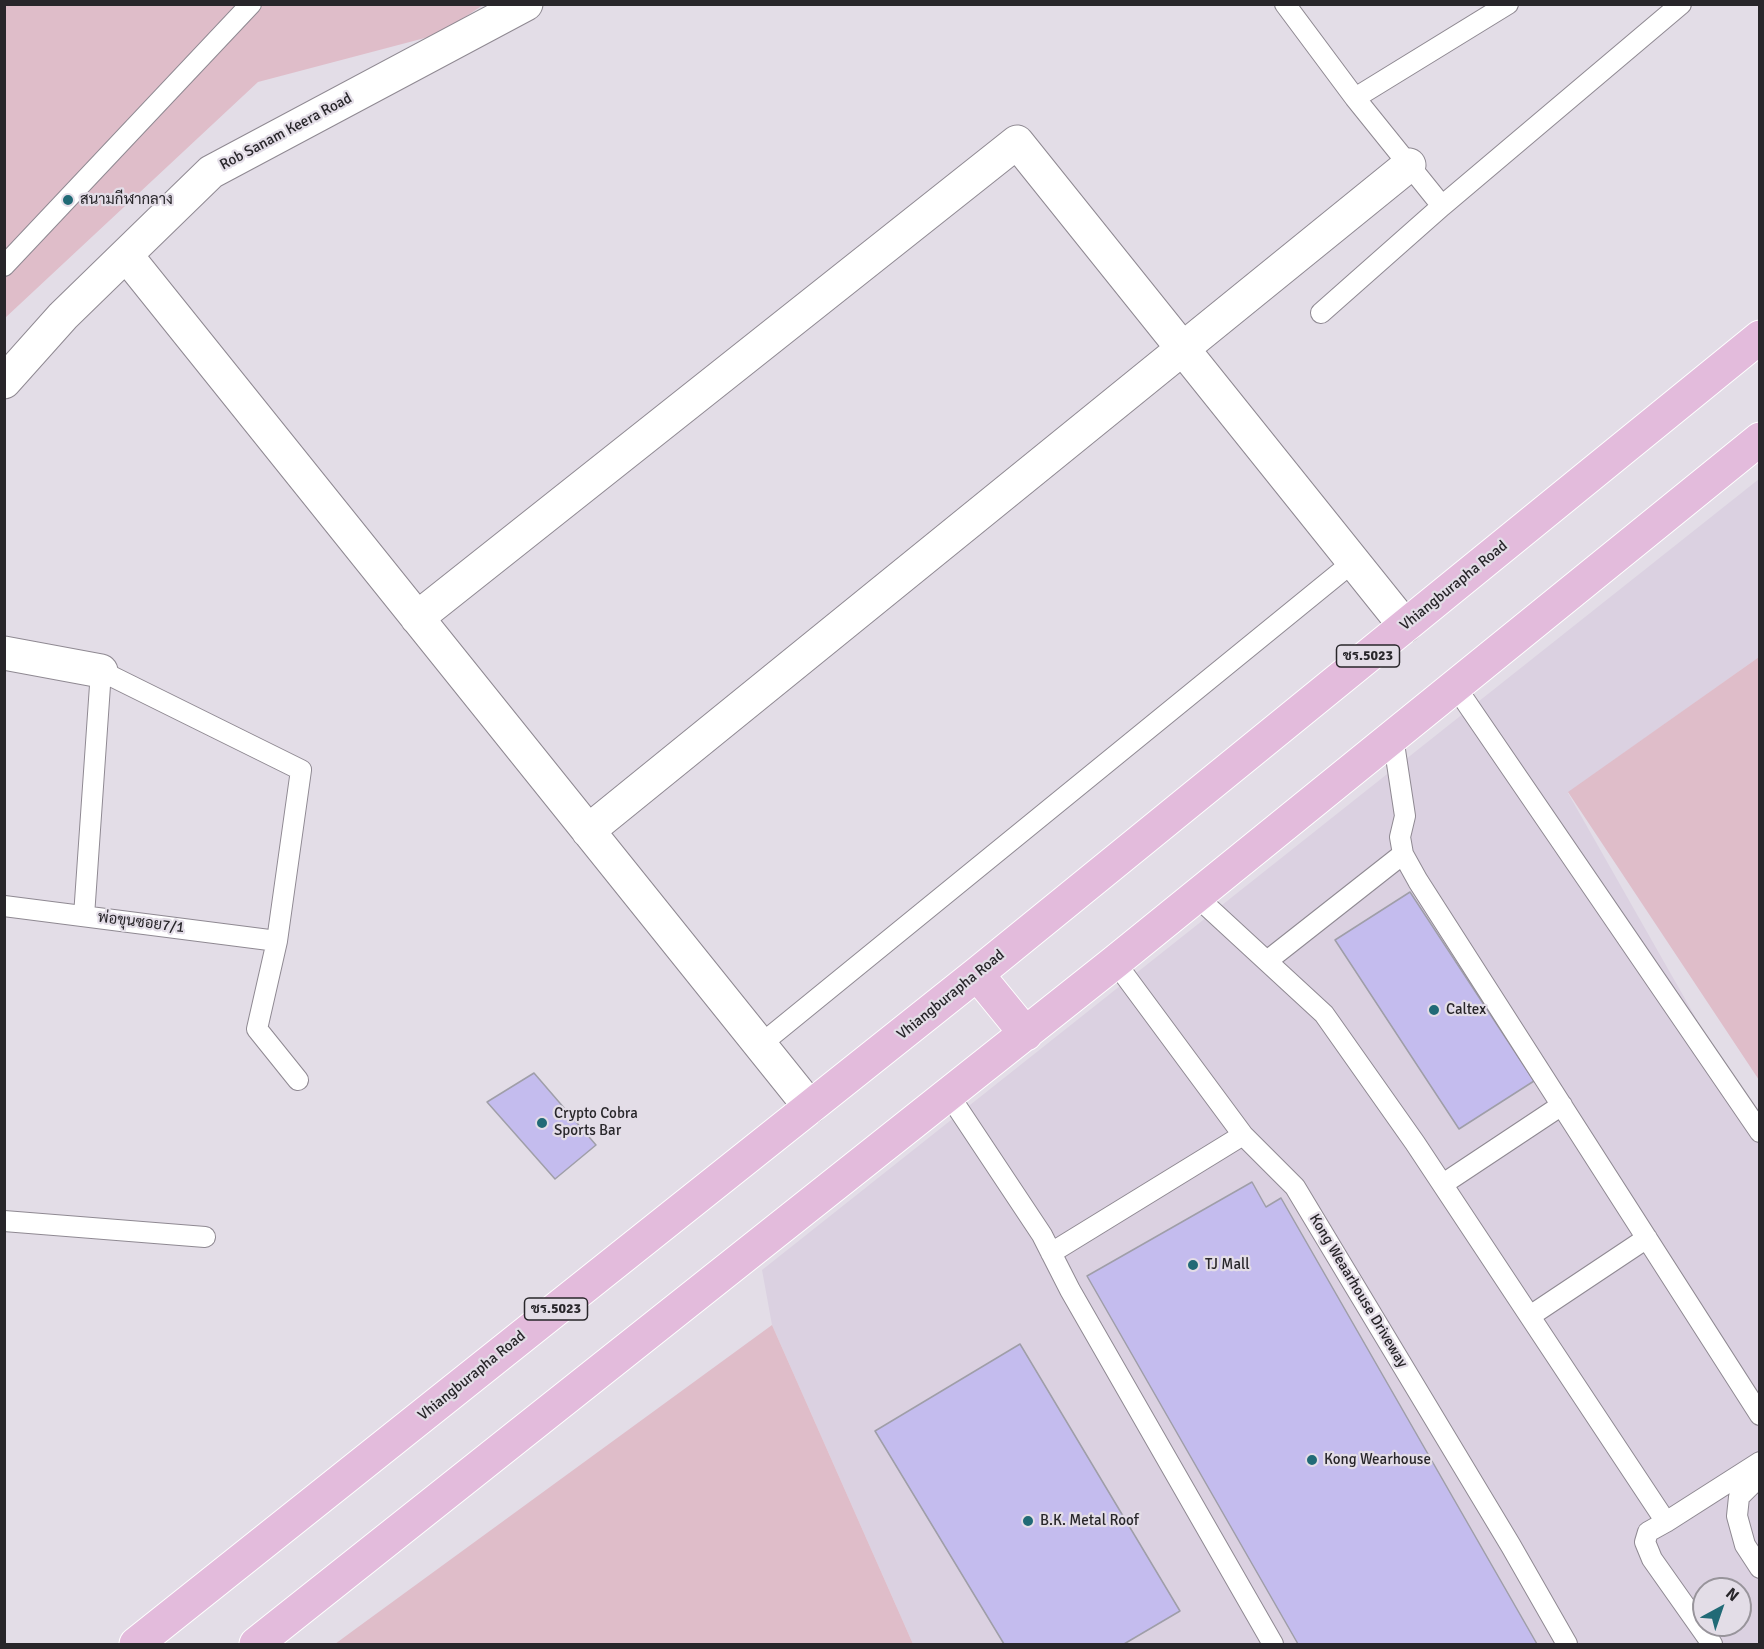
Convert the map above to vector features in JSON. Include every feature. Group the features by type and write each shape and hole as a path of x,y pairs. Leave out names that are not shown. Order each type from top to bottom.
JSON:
{"main road":[{"name":"Vhiangburapha Road","path":"136,1644 977,974 1760,337"},
{"path":"256,1644 1026,1034 1760,439"},
{"path":"977,974 1026,1034"}],"street":[{"name":"Rob Sanam Keera Road","path":"4,382 63,316 211,172 526,4"},
{"path":"417,618 1017,142 1405,626"},
{"path":"588,831 1409,165"},
{"path":"126,255 810,1107"},
{"path":"4,653 101,671"}],"lane":[{"path":"4,266 251,4"},
{"path":"1285,4 1355,98 1442,206"},
{"path":"1355,98 1508,4"},
{"path":"1321,313 1442,206 1681,4"},
{"path":"760,1045 1353,562"},
{"path":"84,916 101,671 301,770 277,941 257,1029 298,1080"},
{"path":"1455,686 1760,1132"},
{"path":"1393,737 1405,816 1400,837 1403,854 1760,1415"},
{"path":"1267,961 1403,854"},
{"path":"1196,896 1324,1014 1443,1184 1666,1522"},
{"name":"พ่อขุนซอย7/1","path":"4,906 277,941"},
{"name":"Kong Weaarhouse Driveway","path":"1115,962 1243,1135 1295,1187 1511,1546 1567,1644"},
{"path":"949,1095 1042,1235 1273,1644"},
{"path":"1443,1184 1562,1105"},
{"path":"1051,1253 1243,1135"},
{"path":"4,1221 205,1237"},
{"path":"1530,1316 1647,1238"},
{"path":"1712,1644 1652,1559 1645,1542 1648,1532 1760,1462"},
{"path":"1760,1476 1739,1497 1737,1516 1745,1545 1760,1568"}],"shaded area":[{"name":"สนามกีฬากลาง","path":"4,5 483,5 440,34 258,82 5,318"},
{"path":"1759,479 1759,657 1568,793 1759,1129 1759,1644 913,1644 772,1325 762,1270"},
{"path":"1759,657 1759,1080 1568,792"},
{"path":"772,1325 913,1644 335,1644 354,1630"}],"building":[{"name":"Caltex","path":"1410,892 1534,1081 1459,1129 1335,940"},
{"name":"Crypto Cobra Sports Bar","path":"534,1073 596,1145 555,1179 487,1102"},
{"name":"Kong Wearhouse","path":"1252,1182 1266,1207 1281,1198 1537,1644 1298,1644 1087,1276"},
{"name":"B.K. Metal Roof","path":"1020,1344 1180,1611 1124,1644 1004,1644 875,1431"}],"place":[{"name":"สนามกีฬากลาง","path":"68,200"},
{"name":"Caltex","path":"1434,1010"},
{"name":"Crypto Cobra Sports Bar","path":"542,1123"},
{"name":"TJ Mall","path":"1193,1265"},
{"name":"Kong Wearhouse","path":"1312,1460"},
{"name":"B.K. Metal Roof","path":"1028,1521"}]}
